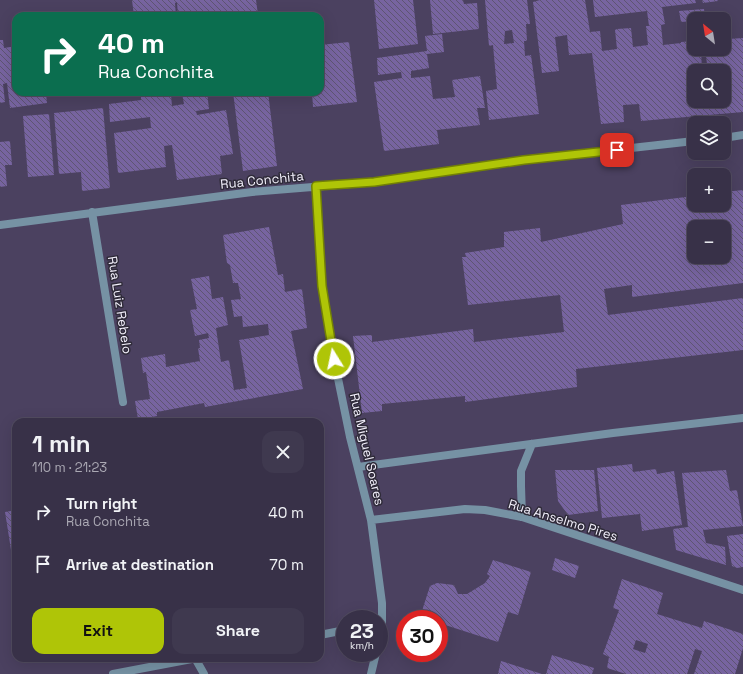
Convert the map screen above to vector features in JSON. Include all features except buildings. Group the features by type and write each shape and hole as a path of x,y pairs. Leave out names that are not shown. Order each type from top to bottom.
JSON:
{"street":[{"path":"731,137 743,136"},
{"name":"Rua Conchita","path":"0,225 252,192 374,182 524,160 687,142"},
{"name":"Rua Miguel Soares","path":"316,186 322,286 350,437 371,520 382,610"},
{"name":"Rua Luiz Rebelo","path":"92,212 123,402"},
{"path":"358,467 743,418"},
{"path":"522,517 520,486 522,471 532,444"},
{"name":"Rua Anselmo Pires","path":"371,520 465,509 485,510 522,517 743,590"},
{"path":"324,634 336,632"},
{"path":"113,674 175,662"},
{"path":"198,662 204,674"},
{"path":"371,674 374,662"}],"route":[{"path":"334,359 322,286 316,186 374,182 524,160 617,150"}]}
